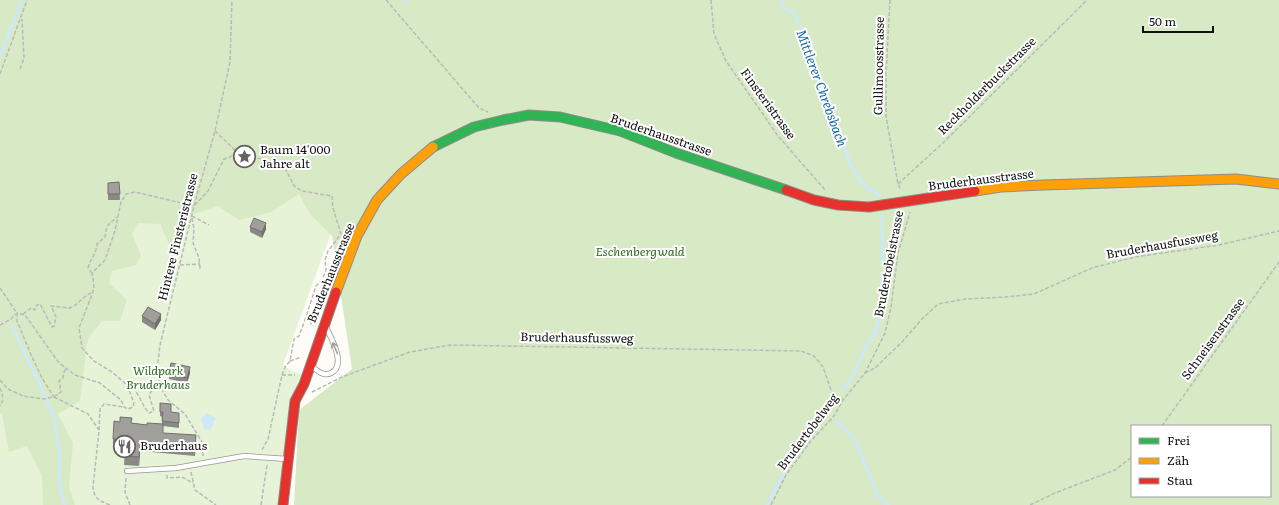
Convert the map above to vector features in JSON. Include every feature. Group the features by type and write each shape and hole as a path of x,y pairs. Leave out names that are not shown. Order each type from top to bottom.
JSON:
{"street":[{"name":"Bruderhausstrasse","path":"283,505 287,459 295,401 304,384 324,323 357,236 377,200 401,174 432,148 474,127 529,115 560,117 620,131 676,153 814,200 838,205 869,207 1001,187 1043,184 1236,179 1279,184"}],"lane":[{"path":"310,365 323,374 329,374 335,370 338,365 338,356 324,323"},
{"path":"127,471 190,466 227,458 259,456 287,459"}],"path":[{"path":"0,74 27,0"},
{"name":"Hintere Finsteristrasse","path":"203,464 202,442 185,414 168,400 160,386 157,370 160,345 194,206 215,131 230,62 232,0"},
{"path":"386,0 479,108 503,120"},
{"name":"Finsteristrasse","path":"711,0 714,34 726,61 778,136 828,193"},
{"name":"Gullimoosstrasse","path":"890,0 886,74 886,116 898,184 908,201"},
{"name":"Reckholderbuckstrasse","path":"898,184 943,143 1087,0"},
{"path":"20,69 24,58 22,17"},
{"path":"215,131 238,154"},
{"path":"92,273 105,260 115,230 121,202 126,194 135,192 194,206 208,191 224,159 238,154 271,161 284,166 294,186 302,191 332,196 333,208 341,234 328,251 325,260 326,270 322,280 316,286 299,336 294,339 290,360 282,375 268,439 259,456"},
{"name":"Brudertobelstrasse","path":"865,373 885,333 891,307 898,253 910,212 908,201"},
{"path":"110,505 97,499 93,493 100,409 104,404 128,409 133,407 134,403 127,386 112,372 94,361 82,348 78,328 93,292 94,285 92,273 88,268 91,259 96,254 97,244 105,237 107,226 118,216"},
{"path":"192,216 209,225"},
{"path":"192,216 194,229 193,243 199,258 200,269"},
{"name":"Bruderhausfussweg","path":"865,373 875,368 938,304 965,299 1034,294 1092,268 1135,257 1219,245 1279,231"},
{"name":"Schneisenstrasse","path":"1163,425 1279,262"},
{"path":"180,265 200,264"},
{"path":"0,288 17,313 17,321 32,357 42,378 54,397 88,414 99,431"},
{"path":"22,314 31,308 35,310 37,305 40,304 52,326 54,326 56,317 51,306 73,307 79,300 93,292"},
{"path":"17,313 25,315 59,363 75,374 100,383 121,400 124,407"},
{"path":"0,325 11,319 17,313"},
{"path":"306,317 311,322 311,327"},
{"name":"Bruderhausfussweg","path":"295,401 326,384 410,352 450,345 801,350 814,356 823,367 832,394 843,400"},
{"path":"290,360 306,356"},
{"path":"0,380 8,389 23,396 44,399 54,397 61,392 59,381 63,378 64,372 67,368"},
{"name":"Brudertobelweg","path":"771,505 790,470 810,442 834,416 843,400 865,373"},
{"path":"282,375 299,376"},
{"path":"127,386 132,387 149,413 154,411 150,395 152,389 160,386"},
{"path":"0,388 3,394 1,405"},
{"path":"261,505 267,457"},
{"path":"1030,505 1055,492 1114,470 1131,458"},
{"path":"190,466 195,490 216,505"},
{"path":"166,469 167,478 182,477 193,483"},
{"path":"127,471 125,492 130,505"}],"green space":[{"name":"Eschenbergwald","path":"0,0 1279,0 1279,505 294,505 299,410 352,369 332,236 309,213 299,194 271,212 239,220 218,206 186,217 174,256 160,224 138,223 132,234 141,255 136,265 112,271 109,283 127,300 120,321 102,321 88,338 80,401 58,414 73,443 69,487 75,505 43,505 42,476 27,446 9,452 2,414 0,414"},
{"name":"Wildpark Bruderhaus","path":"227,169 331,198 330,236 283,365 292,371 307,376 304,384 283,505 0,505 0,407 12,238"}],"water":[{"path":"207,413 216,418 211,429 206,430 204,429 201,418"}],"building":[{"path":"119,182 120,194 108,194 108,183"},
{"path":"254,218 266,223 262,232 250,227"},
{"path":"148,307 161,314 155,324 142,316"},
{"path":"171,363 190,367 187,378 169,373"},
{"path":"160,403 171,404 171,412 179,413 179,423 162,421 163,412 160,412"},
{"path":"120,417 132,418 131,423 147,425 147,423 163,424 163,433 196,435 195,447 140,442 139,457 124,456 125,440 113,439 114,421 120,422"}],"waterway":[{"path":"0,56 22,0"},
{"name":"Mittlerer Chrebsbach","path":"783,0 782,7 794,13 809,47 823,97 830,107 850,163 862,184 880,195"},
{"name":"Mittlerer Chrebsbach","path":"882,215 882,262"},
{"name":"Mittlerer Chrebsbach","path":"842,390 853,376 865,348 875,333 879,318 882,276"},
{"path":"12,327 45,396"},
{"path":"46,399 55,421 60,458 59,485 65,505"},
{"name":"Mittlerer Chrebsbach","path":"767,505 807,430 824,418 837,401"},
{"path":"836,421 855,440 878,496 888,505"}],"traffic: fast":[{"path":"433,147 474,127 503,120 529,115 560,117 620,131 676,153 786,190"}],"traffic: slow":[{"path":"336,292 357,236 377,200 401,174 433,147"},
{"path":"975,191 1001,187 1043,185 1236,179 1279,184"}],"traffic: jam":[{"path":"786,190 814,200 838,205 869,207 975,191"},
{"path":"283,505 295,401 304,384 336,292"}],"place":[{"name":"Baum 14'000 Jahre alt","path":"244,157"},
{"name":"Bruderhaus","path":"125,446"}]}
